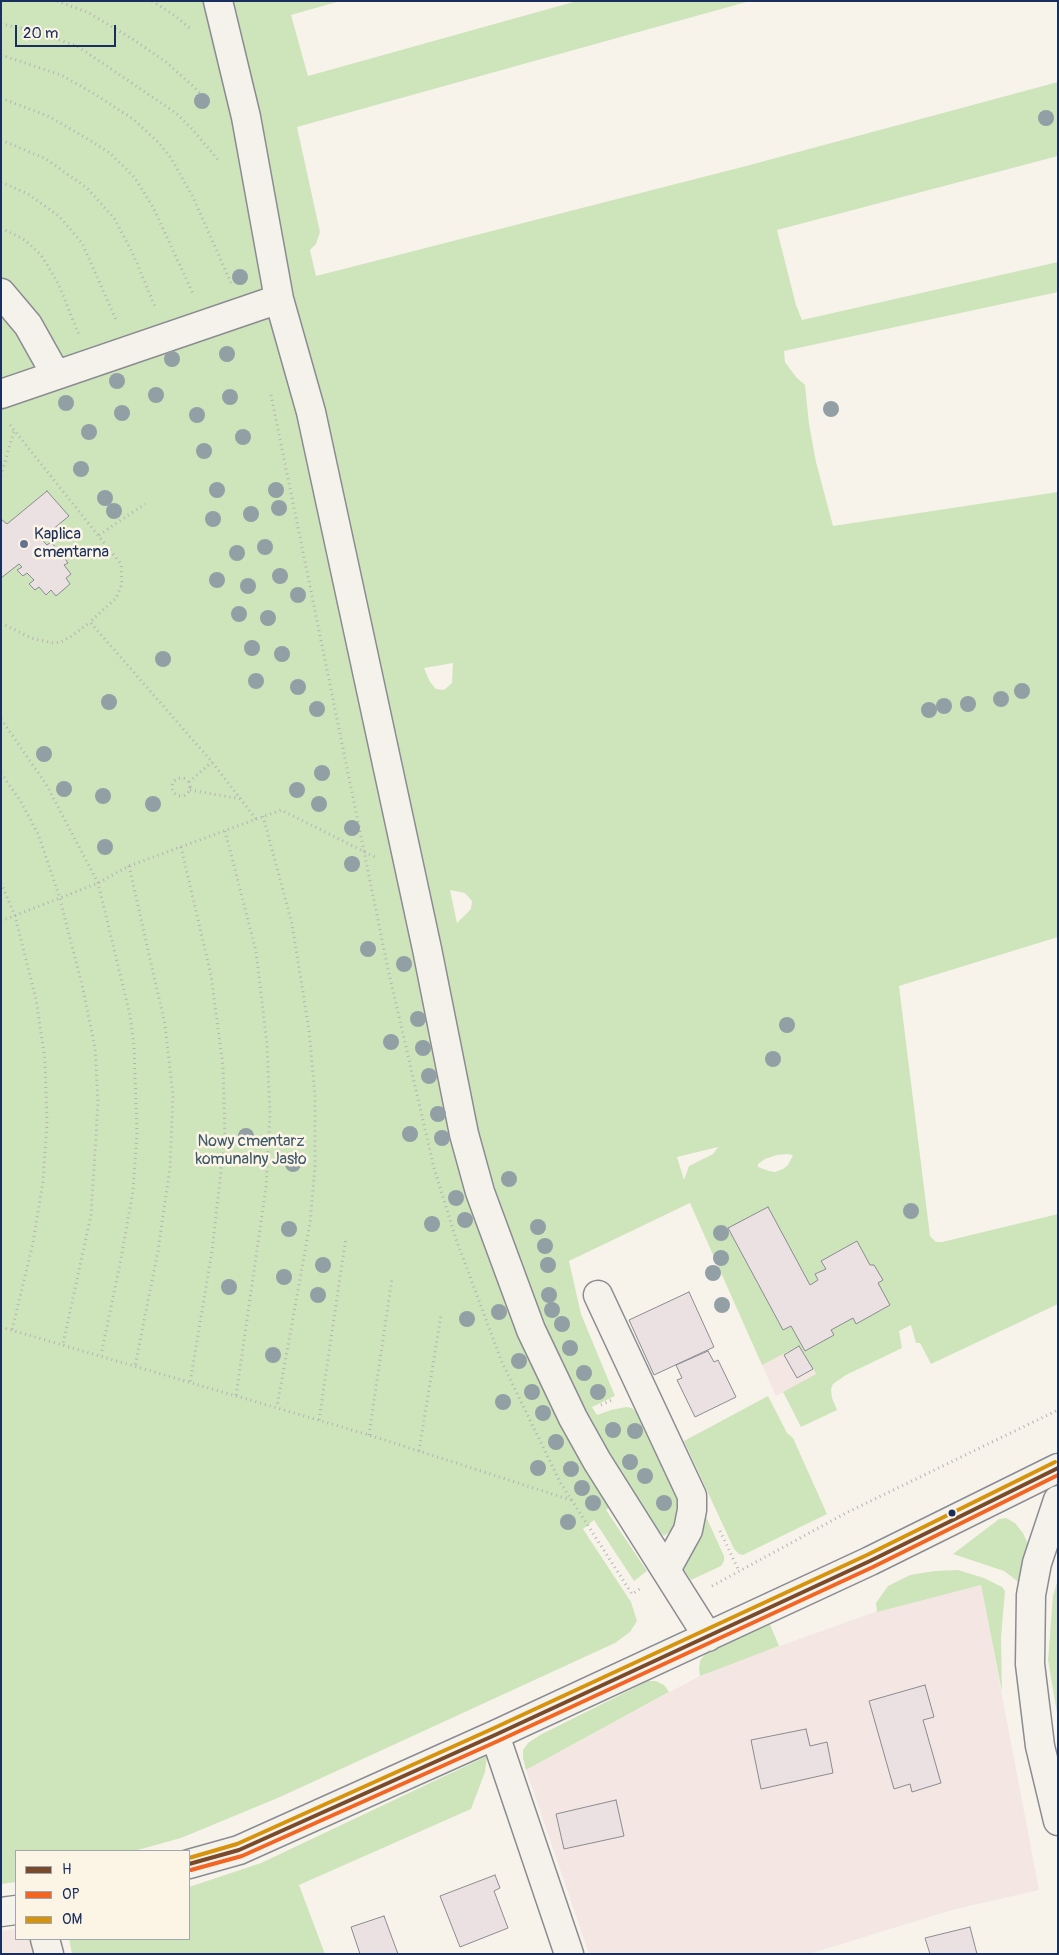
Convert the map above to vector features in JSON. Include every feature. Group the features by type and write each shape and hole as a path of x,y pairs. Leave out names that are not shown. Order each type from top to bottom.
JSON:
{"street":[{"path":"218,1 246,117 279,299 311,412 408,859 464,1134 480,1192 531,1330 574,1418 597,1461 708,1636"},
{"path":"1,293 28,325 56,375"},
{"path":"3,407 56,375 279,299"},
{"path":"598,1295 692,1496 692,1510 688,1530 666,1570"},
{"path":"190,1864 240,1850 495,1735 1056,1475"},
{"path":"1058,1500 1050,1542 1037,1563 1031,1595 1030,1664 1040,1746 1058,1820"},
{"path":"495,1735 569,1954"},
{"path":"1,1912 15,1910"},
{"path":"45,1940 49,1954"}],"path":[{"path":"57,1 87,12 131,38 166,62 212,106"},
{"path":"152,1 174,15 195,32"},
{"path":"1,24 25,28 77,46 176,113 218,157 222,165"},
{"path":"1,55 61,75 93,92 132,119 158,142 171,158 193,197 214,241 242,311"},
{"path":"1,98 50,117 81,135 110,153 135,178 154,207 174,248 206,324"},
{"path":"1,140 46,159 87,188 114,218 133,254 168,337"},
{"path":"1,182 28,194 59,216 82,244 128,351"},
{"path":"1,228 24,240 41,255 58,282 90,364"},
{"path":"269,385 365,853"},
{"path":"1,623 31,638 53,643 61,642 90,622 112,603 122,584 121,564 14,430 3,407"},
{"path":"1,476 14,430"},
{"path":"99,535 145,504"},
{"path":"90,622 212,762 256,819"},
{"path":"1,719 46,784 98,883 130,1015 134,1046 137,1133 133,1191 101,1355"},
{"path":"188,782 212,762"},
{"path":"1,773 21,802 38,834 60,900 82,985 95,1048 98,1104 91,1215 63,1344"},
{"path":"184,778 188,782 190,790 187,795 180,797 175,794 172,789 175,780 184,778"},
{"path":"190,790 241,799"},
{"path":"1,921 60,900 98,883 129,866 281,810 365,853 389,862 408,859"},
{"path":"263,816 292,924 309,1030 315,1096 315,1166 310,1223 278,1407"},
{"path":"225,831 256,951 267,1045 270,1114 266,1187 236,1396"},
{"path":"181,847 211,975 223,1066 225,1137 212,1252 190,1383"},
{"path":"129,866 165,1024 173,1094 170,1167 158,1251 135,1366"},
{"path":"1,883 15,916 36,999 45,1060 47,1123 43,1181 33,1244 12,1330"},
{"path":"319,1420 346,1237"},
{"path":"369,1434 392,1278"},
{"path":"419,1451 440,1315"},
{"path":"1,1327 369,1434 572,1500"},
{"path":"574,1418 641,1386"},
{"path":"685,1601 846,1513 1058,1410"}],"shaded area":[{"path":"799,1346 816,1375 776,1396 762,1365"},
{"path":"981,1585 1039,1890 952,1910 809,1954 589,1954 526,1770 707,1672 883,1609"},
{"path":"15,1929 15,1940 32,1940 34,1954 1,1954 1,1931"}],"green space":[{"name":"Nowy cmentarz komunalny Jasło","path":"1,1 340,1 291,15 308,76 577,1 750,1 297,127 320,232 316,244 310,250 316,276 746,166 1058,82 1058,156 777,230 796,305 802,320 1058,262 1058,292 784,351 785,362 796,377 805,385 809,424 816,462 833,526 1058,492 1058,937 899,986 930,1236 936,1242 942,1242 1058,1214 1058,1304 931,1364 920,1343 916,1343 911,1325 899,1331 902,1348 846,1375 833,1384 831,1389 832,1398 837,1410 801,1427 783,1392 816,1374 799,1346 762,1365 690,1203 569,1261 581,1314 615,1396 592,1407 597,1415 626,1407 632,1408 644,1420 661,1454 680,1504 678,1526 664,1536 654,1526 631,1489 606,1510 647,1571 634,1581 594,1520 583,1529 631,1602 637,1621 630,1632 615,1643 280,1797 181,1838 138,1850 15,1850 15,1882 1,1884","holes":["453,663 452,683 444,690 436,689 430,682 424,668","450,890 465,893 472,901 471,909 457,923","718,1147 713,1154 689,1166 684,1180 677,1157","787,1154 793,1155 788,1165 783,1169 775,1172 758,1167 758,1164 765,1159"]},
{"path":"768,1396 787,1433 793,1438 827,1514 743,1555 734,1549 684,1441"},
{"path":"703,1510 724,1556 724,1561 721,1566 691,1580 684,1570 684,1564"},
{"path":"1006,1518 1015,1523 1027,1542 1027,1555 1021,1584 1004,1571 953,1554 999,1519"},
{"path":"958,1570 984,1578 1002,1587 1005,1591 1001,1638 1002,1692 981,1585 877,1612 876,1603 888,1586 910,1575"},
{"path":"1058,1579 1058,1719 1048,1660 1053,1596"},
{"path":"769,1622 779,1646 700,1676 700,1661 705,1654"},
{"path":"648,1681 656,1681 664,1685 669,1692 526,1770 523,1750 528,1743 540,1735"},
{"path":"487,1756 485,1772 471,1809 299,1885 325,1954 72,1954 69,1940 190,1940 190,1887 261,1863"}],"building":[{"name":"Kaplica cmentarna","path":"47,491 69,516 41,539 47,545 51,542 56,548 52,551 59,559 63,556 68,563 64,565 71,574 66,578 70,584 56,596 51,590 46,595 39,587 35,590 29,584 34,580 27,573 23,576 17,570 22,567 19,564 1,578 1,519 7,524"},
{"path":"768,1207 810,1285 818,1280 815,1274 826,1269 821,1261 857,1241 870,1265 874,1265 883,1280 878,1283 890,1305 856,1324 853,1318 831,1330 834,1335 805,1351 791,1326 783,1330 728,1228"},
{"path":"689,1292 714,1347 654,1375 629,1320"},
{"path":"799,1346 813,1369 797,1378 784,1355"},
{"path":"708,1351 714,1362 718,1360 736,1397 695,1417 677,1380 682,1378 676,1365"},
{"path":"925,1685 934,1717 923,1720 941,1783 912,1792 910,1784 894,1789 869,1701"},
{"path":"806,1729 810,1746 827,1742 833,1773 761,1789 751,1740"},
{"path":"616,1800 624,1836 564,1849 556,1814"},
{"path":"495,1875 500,1888 494,1891 508,1928 460,1947 440,1896"},
{"path":"384,1916 398,1954 360,1954 351,1927"},
{"path":"970,1927 977,1954 930,1954 925,1938"}],"transit line":[{"name":"OM","path":"190,1858 237,1844 492,1729 867,1555 1055,1462"},
{"name":"H","path":"190,1864 239,1850 495,1735 870,1561 1058,1468"},
{"name":"OP","path":"191,1870 242,1856 498,1741 873,1567 1058,1475"}],"place":[{"name":"Kaplica cmentarna","path":"24,544"}]}
